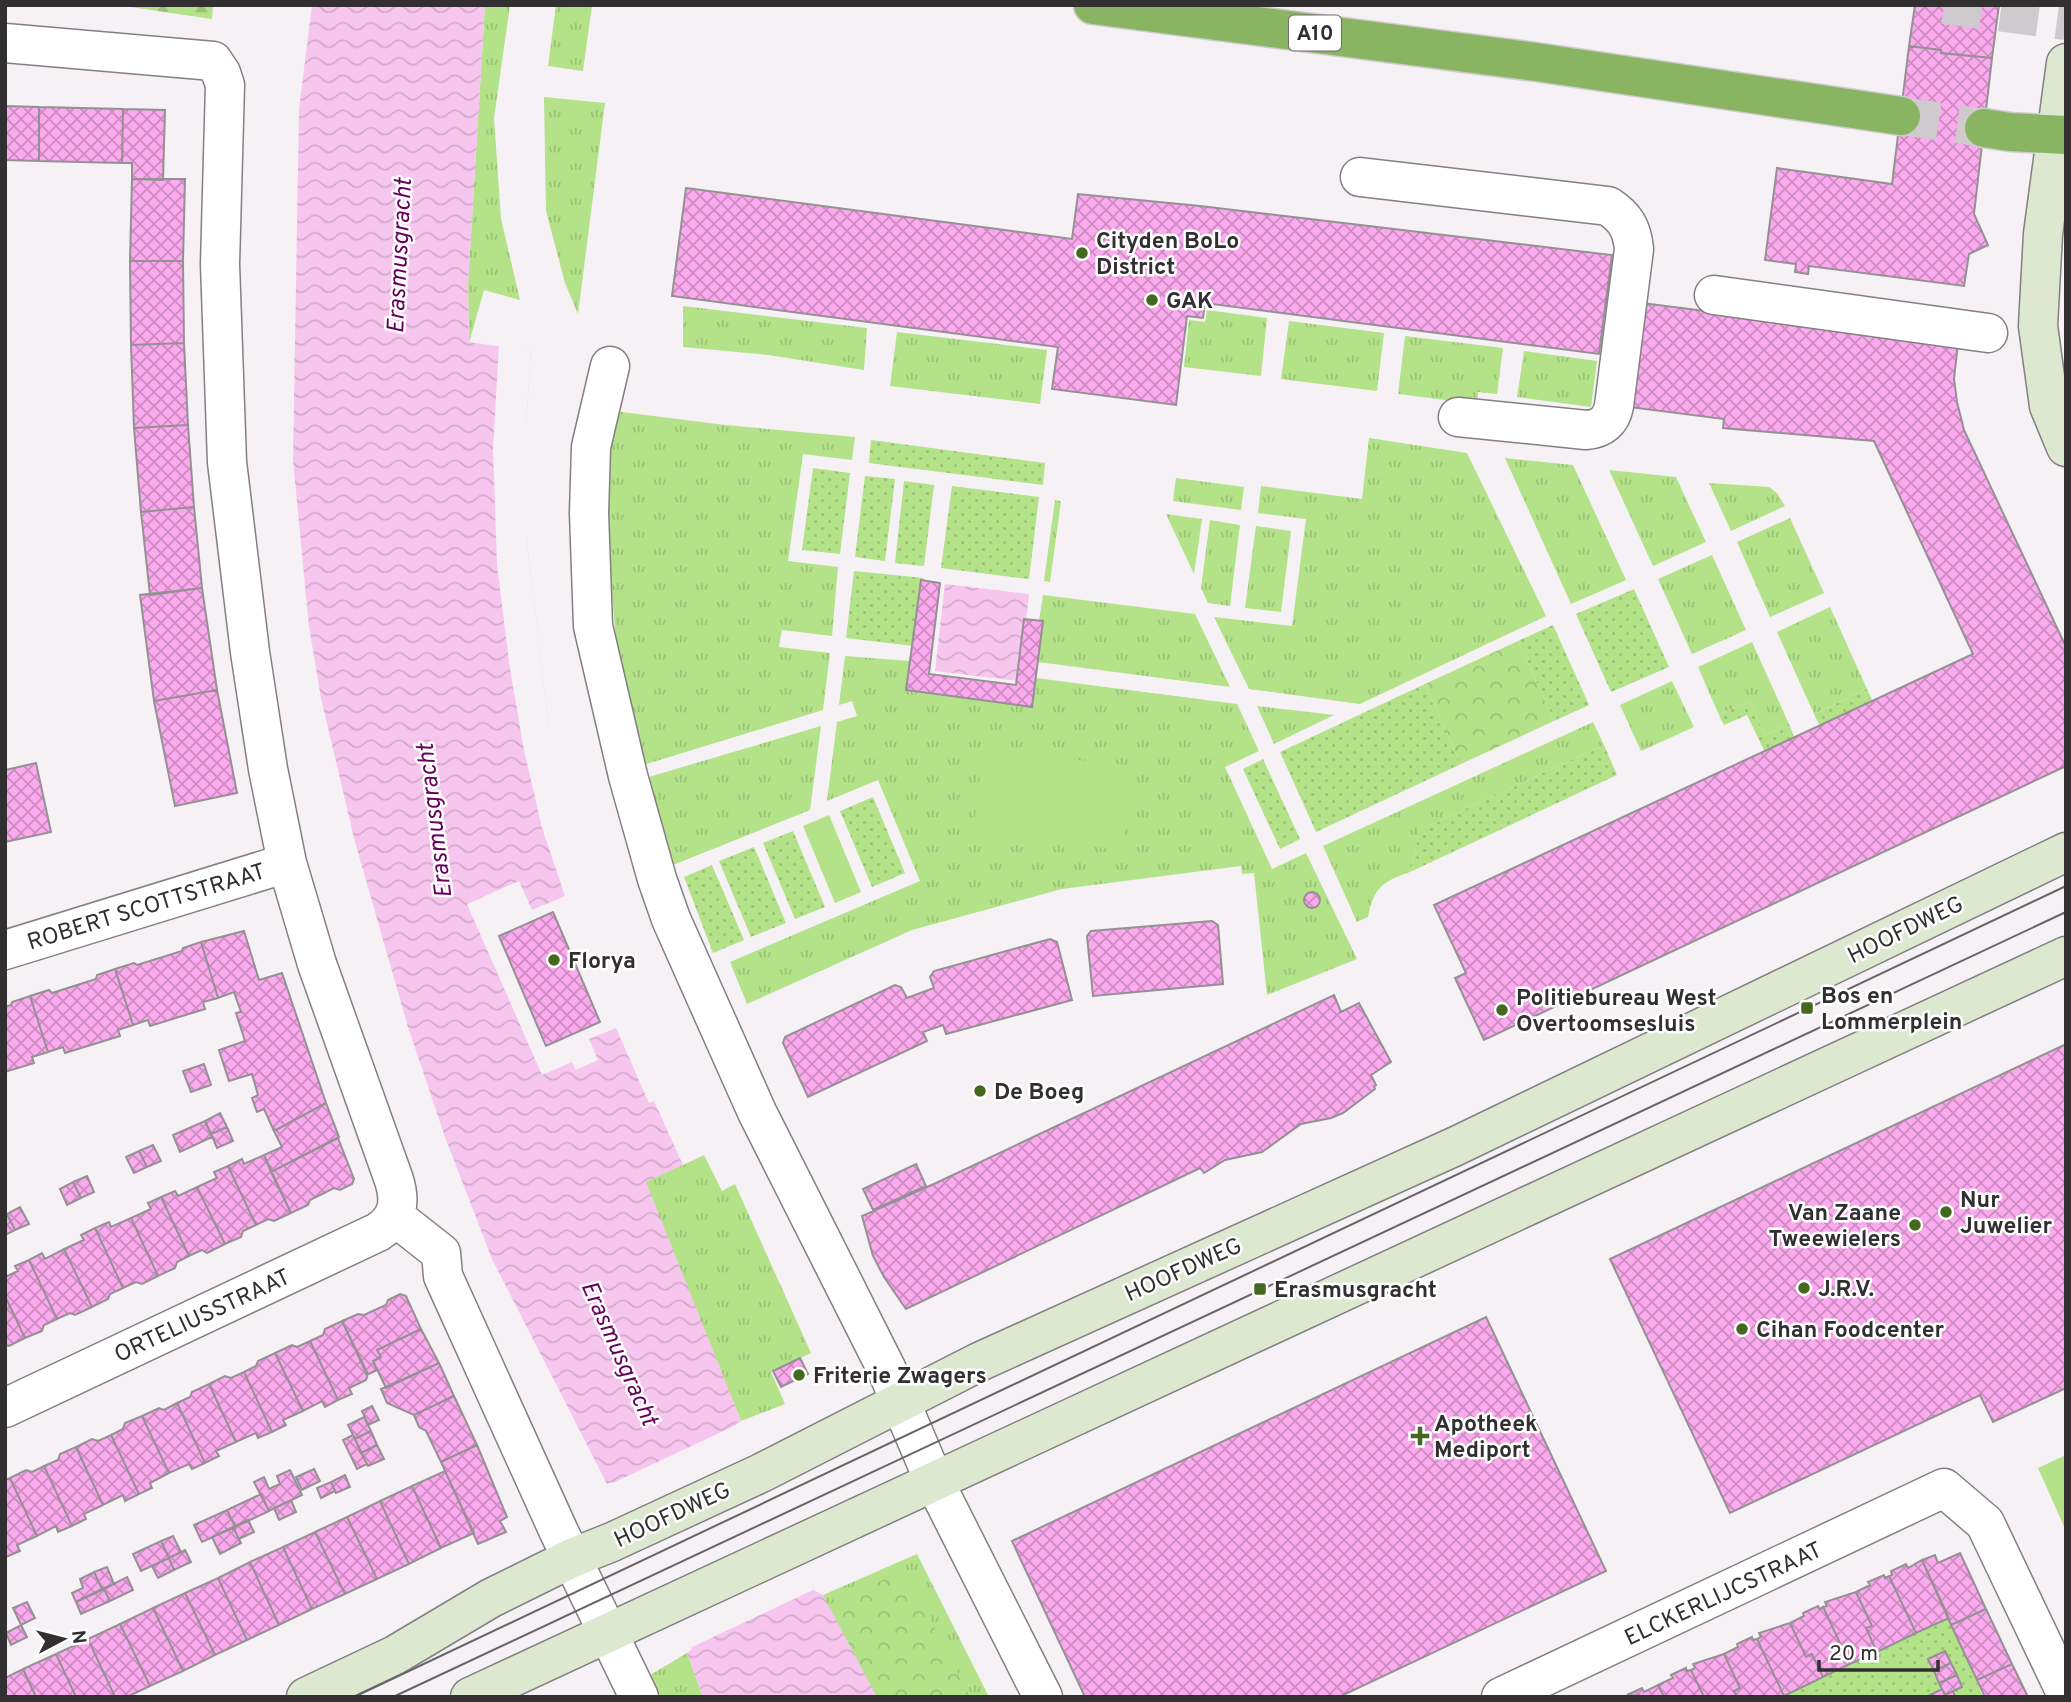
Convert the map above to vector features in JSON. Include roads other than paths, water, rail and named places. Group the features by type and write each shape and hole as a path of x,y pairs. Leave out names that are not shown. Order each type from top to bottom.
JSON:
{"highway":[{"name":"A10","path":"1093,5 1536,62 1901,116"},
{"path":"1984,128 2061,135"}],"street":[{"path":"5,43 212,61 221,74 225,85 220,264 227,462 252,665 268,769 287,863 317,964 397,1191 398,1206 394,1216 440,1253 443,1276 639,1697"},
{"path":"2066,63 2061,135 2043,234 2038,326 2049,406 2066,447"},
{"path":"1360,177 1608,206 1628,223 1633,235 1634,249 1614,406 1608,421 1594,429 1586,430 1458,417"},
{"path":"1714,295 1988,333"},
{"path":"610,366 592,447 589,513 593,626 628,776 671,919 757,1112 886,1368 941,1494 1043,1697"},
{"name":"HOOFDWEG","path":"306,1697 395,1655 491,1598 572,1558 761,1473 979,1362 1456,1146 2066,852"},
{"name":"ROBERT SCOTTSTRAAT","path":"5,950 287,863"},
{"path":"470,1697 670,1606 794,1545 941,1494 2066,956"},
{"name":"ORTELIUSSTRAAT","path":"5,1408 373,1235 386,1227 394,1216"},
{"name":"ELCKERLIJCSTRAAT","path":"1502,1697 1944,1488 1985,1523 2066,1693"}],"water":[{"path":"312,5 485,5 468,284 469,342 531,351 526,427 526,534 549,729 582,859 609,942 704,1155 646,1182 741,1421 736,1424 815,1591 823,1595 877,1697 703,1697 687,1653 692,1649 613,1482 607,1484 492,1259 445,1137 408,1027 355,842 321,698 309,627 293,460 299,109"},
{"path":"945,584 1029,594 1019,681 935,671"}],"tunnel":[{"path":"1944,5 2066,21"},
{"path":"1901,116 1984,128"}],"tram line":[{"path":"354,1697 2066,886"},
{"path":"393,1697 2066,912"}],"place":[{"name":"Cityden BoLo District","path":"1082,253"},
{"name":"GAK","path":"1152,300"},
{"name":"Florya","path":"554,960"},
{"name":"Bos en Lommerplein","path":"1807,1008"},
{"name":"Politiebureau West Overtoomsesluis","path":"1502,1010"},
{"name":"De Boeg","path":"980,1091"},
{"name":"Nur Juwelier","path":"1946,1212"},
{"name":"Van Zaane Tweewielers","path":"1915,1225"},
{"name":"J.R.V.","path":"1804,1288"},
{"name":"Erasmusgracht","path":"1260,1289"},
{"name":"Cihan Foodcenter","path":"1742,1329"},
{"name":"Friterie Zwagers","path":"799,1375"},
{"name":"Apotheek Mediport","path":"1420,1436"}]}
